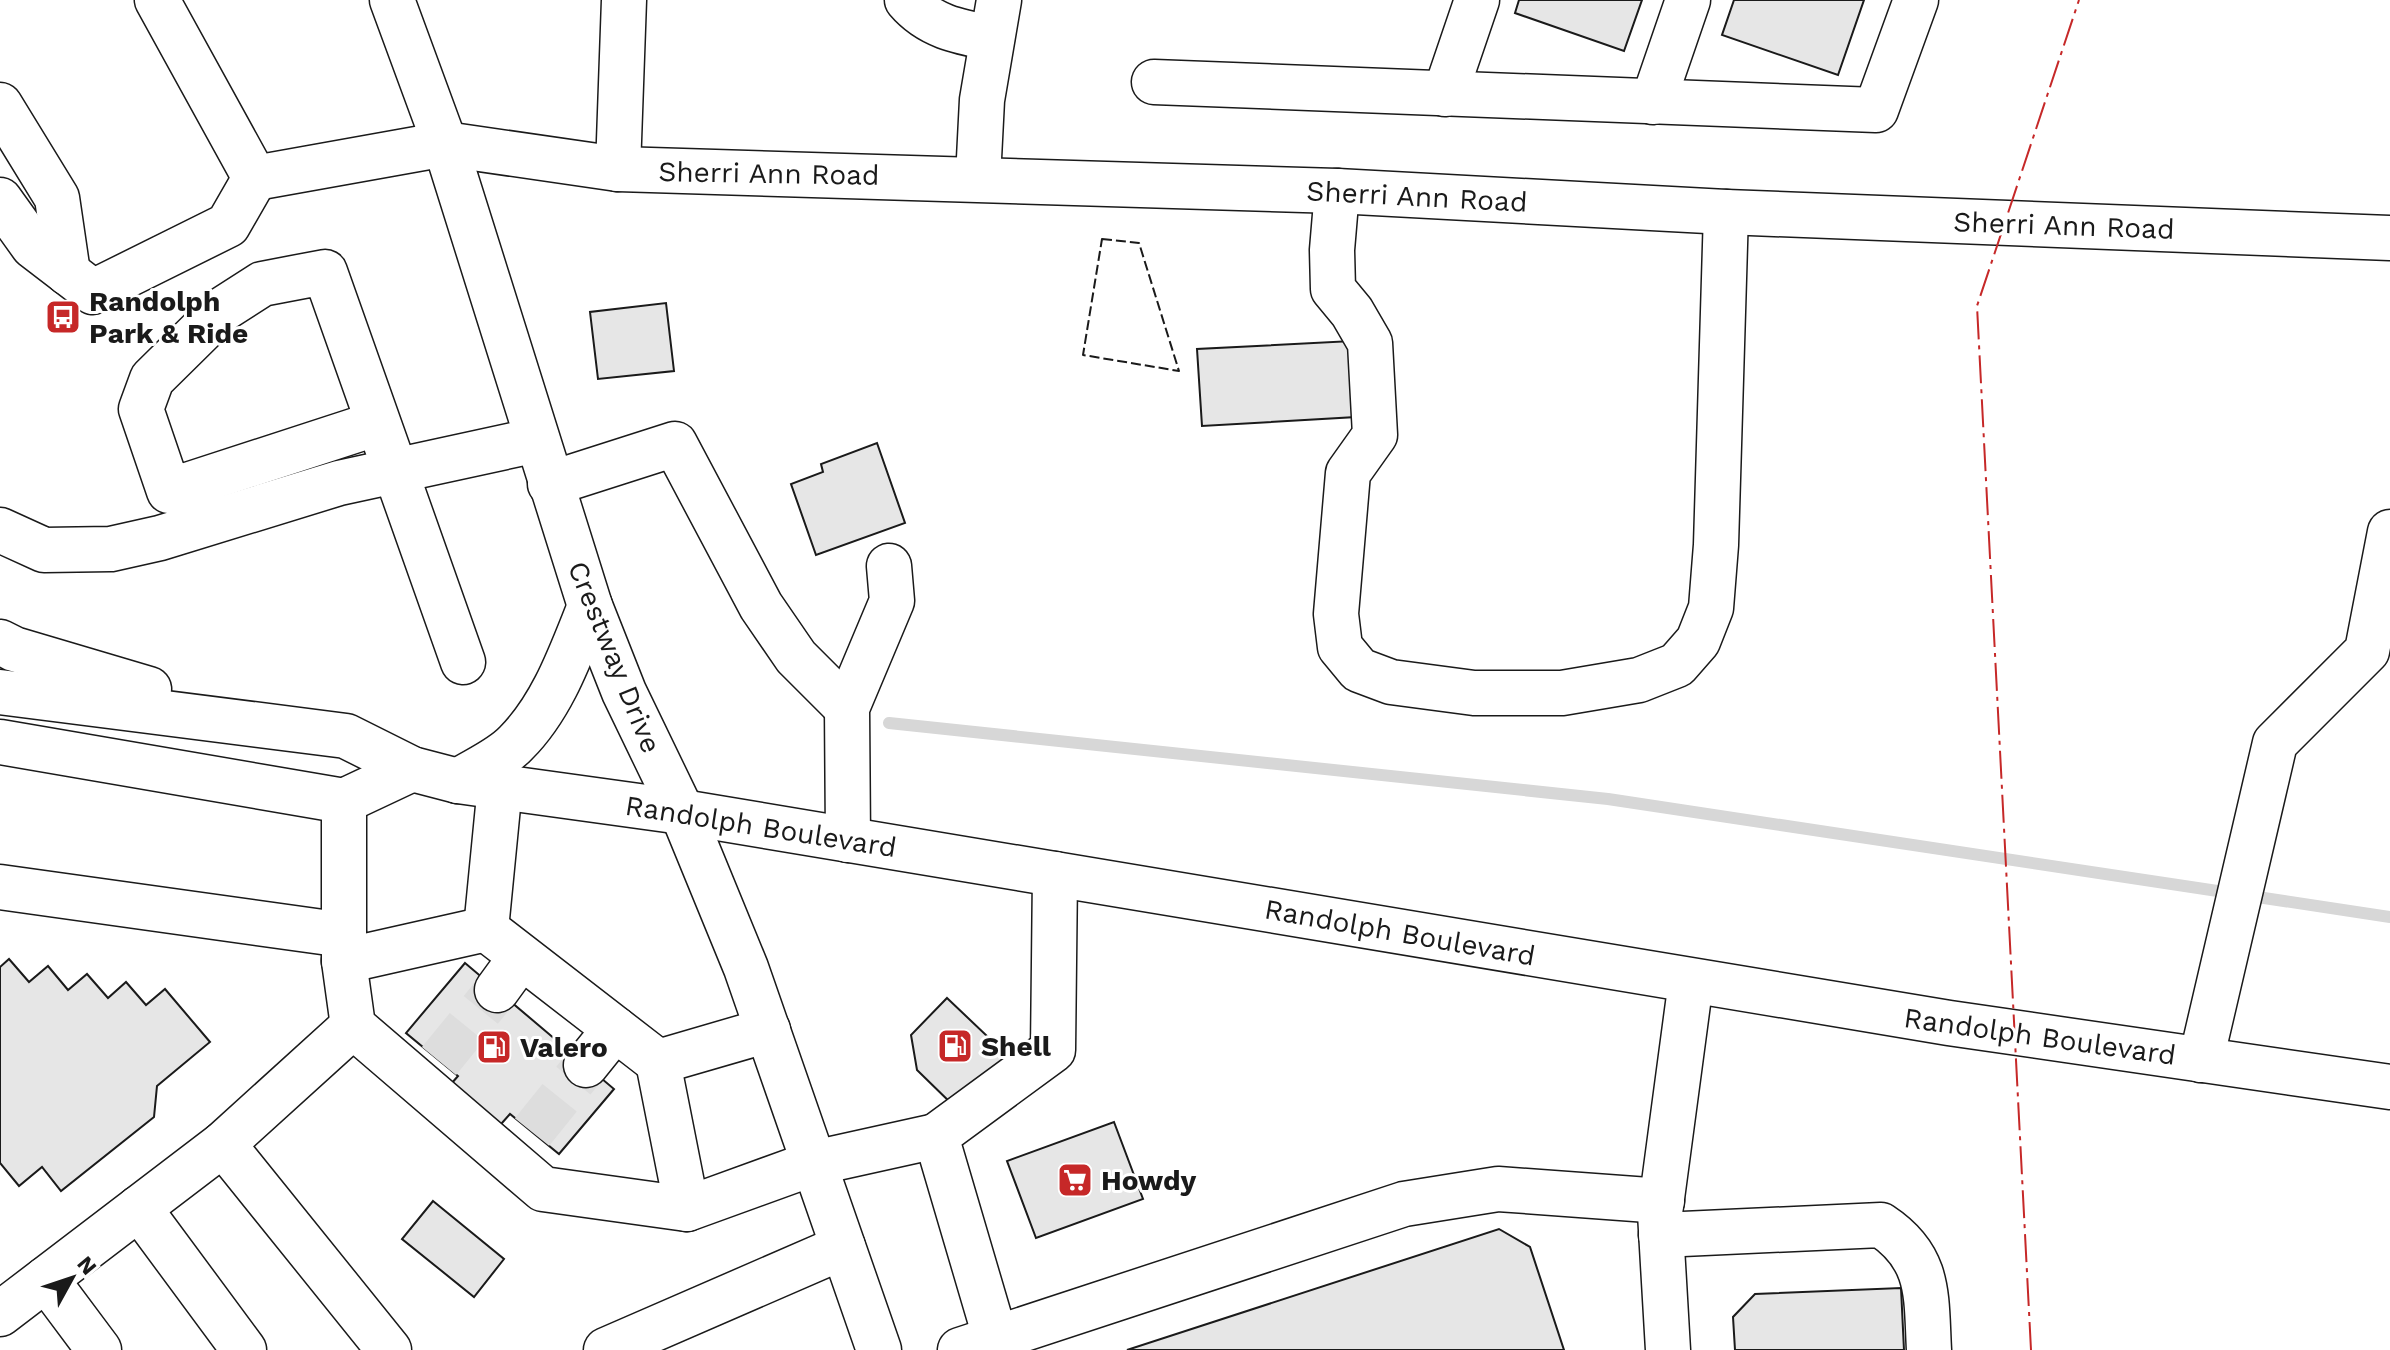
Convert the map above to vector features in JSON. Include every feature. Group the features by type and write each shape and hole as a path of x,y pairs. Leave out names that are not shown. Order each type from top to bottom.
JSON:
{"main road":[{"path":"0,200 33,246 93,292 228,225 255,178 157,0"},
{"name":"Crestway Drive","path":"392,0 445,144 590,606 624,692 682,812 746,968 879,1350"},
{"path":"618,169 624,0"},
{"path":"907,0 923,15 951,31 996,19 982,100 978,178"},
{"path":"1445,94 1477,0"},
{"path":"1653,102 1688,0"},
{"path":"1154,82 1876,110 1916,0"},
{"path":"0,105 57,198 68,273"},
{"name":"Sherri Ann Road","path":"255,178 445,144 618,169 1337,191 1726,212 2389,234"},
{"path":"1337,191 1332,250 1333,289 1352,312 1370,343 1375,435 1348,473 1336,614 1340,647 1359,670 1391,682 1474,693 1562,693 1639,680 1677,665 1698,641 1711,608 1716,545 1726,212"},
{"path":"378,423 169,491 141,409 152,379 223,309 262,284 325,272 463,662"},
{"path":"0,530 44,550 111,549 160,538 339,483 537,440"},
{"path":"550,484 675,444 761,606 796,657 847,708"},
{"path":"2201,1060 2275,743 2367,651 2390,532"},
{"path":"848,840 847,708 892,601 889,566"},
{"path":"590,606 566,664 539,716 479,784 486,929 509,973 615,1029 658,1062 687,1209"},
{"path":"0,642 14,649 270,725"},
{"name":"Randolph Boulevard","path":"0,692 346,736 412,769 479,784 682,812 1949,1023 2390,1087"},
{"path":"0,742 344,801 412,769"},
{"path":"344,801 344,948 353,1026"},
{"path":"353,1026 429,1072 521,1145 543,1189 687,1209 814,1163 936,1136 1053,1050 1055,874"},
{"path":"0,887 344,948 486,929"},
{"path":"1668,1350 1661,1218 1691,981"},
{"path":"0,1314 223,1144 353,1026"},
{"path":"586,1065 615,1029"},
{"path":"658,1062 768,1030"},
{"path":"936,1136 985,1347 1404,1204 1498,1189 1661,1218 1881,1225 1901,1238 1926,1281 1929,1350"},
{"path":"223,1144 389,1350"},
{"path":"139,1208 244,1350"},
{"path":"606,1350 676,1336 843,1247"},
{"path":"46,1279 99,1350"}],"building":[{"path":"1519,0 1642,0 1624,51 1515,13"},
{"path":"1734,0 1864,0 1838,75 1722,35"},
{"path":"666,303 674,371 598,379 590,312"},
{"path":"1352,341 1356,417 1202,426 1197,349"},
{"path":"877,443 905,523 816,555 791,484 823,472 821,464"},
{"path":"9,959 29,982 48,966 68,990 87,974 108,998 126,982 146,1005 165,989 210,1042 157,1086 154,1117 61,1191 42,1167 19,1186 0,1163 0,967"},
{"name":"Valero","path":"465,963 614,1089 559,1154 510,1114 494,1132 445,1091 458,1076 406,1033"},
{"name":"Shell","path":"947,998 1008,1056 957,1109 917,1070 911,1035"},
{"name":"Howdy","path":"1114,1122 1143,1199 1036,1238 1007,1161"},
{"path":"433,1201 504,1259 474,1297 402,1239"},
{"path":"1499,1229 1530,1247 1564,1350 1127,1350"},
{"path":"1901,1288 1904,1350 1735,1350 1733,1317 1755,1294"}],"waterway":[{"path":"889,723 1608,799 2390,917"}],"tunnel":[{"path":"439,1061 497,990"},
{"path":"532,1132 586,1065"}],"fence":[{"path":"1102,239 1139,243 1179,371 1083,355 1102,239"}],"power":[{"path":"2031,1350 1977,306 2079,0"}],"place":[{"name":"Randolph Park & Ride","path":"63,317"},
{"name":"Shell","path":"955,1046"},
{"name":"Valero","path":"494,1047"},
{"name":"Howdy","path":"1075,1180"}]}
